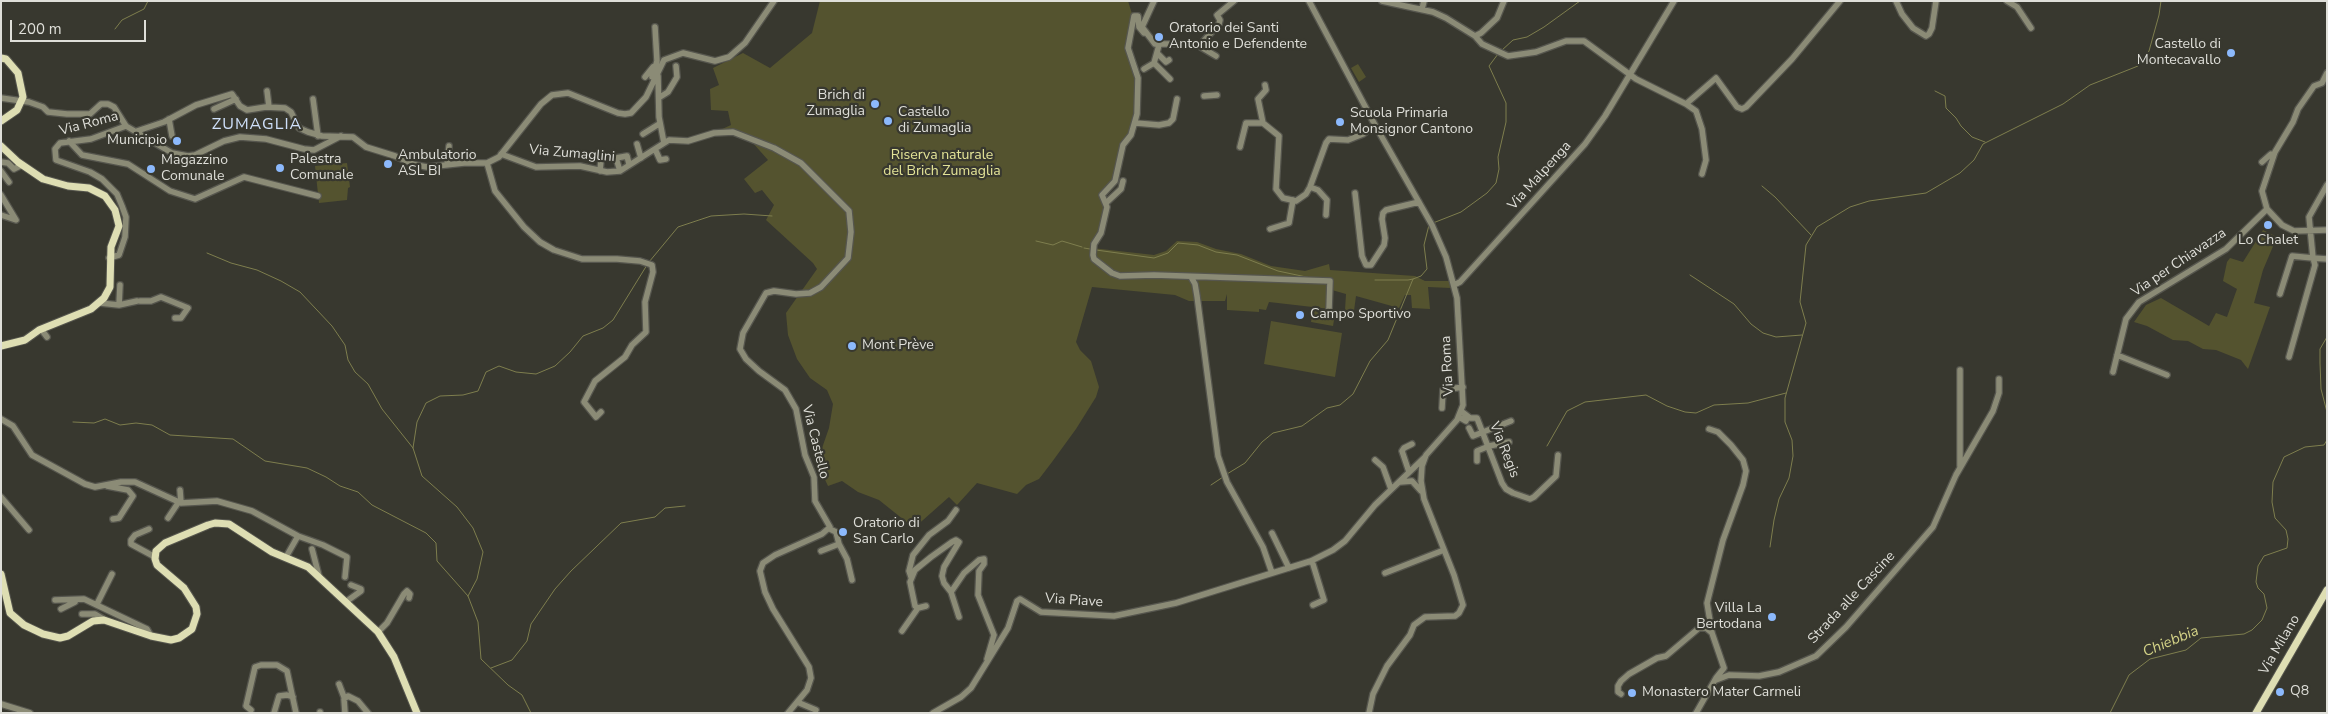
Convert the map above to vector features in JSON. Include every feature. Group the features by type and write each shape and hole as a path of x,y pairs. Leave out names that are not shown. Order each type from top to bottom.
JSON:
{"main road":[{"path":"1,58 6,60 18,73 23,90 22,102 17,110 1,120"},
{"path":"1,146 22,165 49,182 88,188 105,196 116,210 119,226 109,258 110,287 100,303 91,309 41,329 25,340 1,346"},
{"path":"1,574 10,613 24,626 43,634 60,638 93,621 105,620 151,636 171,640 185,636 192,629 197,614 191,597 184,588 160,568 155,557 158,548 165,542 208,525 223,523 237,528 272,552 308,567 347,601 378,632 394,657 418,713"},
{"name":"Via Milano","path":"2256,713 2327,590"}],"street":[{"path":"137,131 211,100 232,94 247,110 269,107 288,109 300,128 318,136 353,137 366,146 422,167 487,163 501,154 541,104 552,95 568,94 625,114 631,113 642,104 664,60 683,53 715,61 729,57 745,43 774,1"},
{"path":"1154,1 1142,27 1155,44 1159,46 1192,44 1216,56"},
{"path":"1199,46 1208,39 1219,24 1220,20 1217,15 1234,1"},
{"name":"Via Roma","path":"1309,1 1375,125 1431,224 1446,257 1454,285 1463,387 1461,411 1426,455 1421,477 1424,500 1461,595 1462,610 1455,616 1425,617 1414,625 1404,644 1387,666 1373,694 1369,713"},
{"path":"1382,1 1422,10 1446,18 1498,53 1519,56 1566,41 1584,40 1636,79 1696,111 1700,117 1706,160 1702,174"},
{"path":"1422,10 1424,1"},
{"path":"1475,36 1497,18 1504,1"},
{"name":"Via Malpenga","path":"1454,285 1469,272 1585,144 1605,116 1674,1"},
{"path":"1686,104 1716,78 1737,107 1742,109 1746,107 1792,59 1840,1"},
{"path":"1896,1 1902,14 1913,28 1926,36 1932,28 1936,1"},
{"path":"2006,1 2017,7 2031,28"},
{"path":"1107,205 1102,195 1115,181 1123,145 1132,135 1136,123 1138,78 1128,48 1134,16 1138,16 1139,27 1144,33 1146,32"},
{"path":"650,89 657,61 655,27"},
{"path":"1144,69 1154,63 1159,46"},
{"path":"1157,53 1166,62 1169,60"},
{"path":"645,77 657,61"},
{"path":"1154,63 1170,79"},
{"path":"660,97 668,92 677,77 676,66"},
{"path":"658,70 659,124 664,143"},
{"path":"2327,73 2322,83 2314,86 2298,109 2293,122 2274,155 2262,191 2267,209 2275,220 2288,229 2294,231 2327,230"},
{"path":"1263,124 1258,99 1266,90 1265,85"},
{"path":"267,91 269,107"},
{"path":"1204,96 1217,95"},
{"path":"1,98 43,107 48,112 66,114 90,114 101,104 108,104 114,108 126,126"},
{"path":"214,109 236,99"},
{"path":"313,99 318,136"},
{"path":"1136,123 1159,125 1169,123 1173,119 1177,99"},
{"path":"169,119 172,136"},
{"path":"1240,147 1246,123 1263,124 1279,136 1276,189 1283,198 1301,199 1310,187 1326,143 1333,138 1348,140 1363,134 1375,125"},
{"path":"643,134 659,124"},
{"name":"Via Roma","path":"109,258 119,255 127,226 126,217 117,194 102,179 90,172 56,160 54,153 56,146 60,142 92,139 126,126 172,153 195,156 224,141 240,137 266,138 314,150 343,136"},
{"name":"Via Castello","path":"664,143 674,140 688,141 714,133 733,132 774,148 802,163 849,210 851,232 848,258 821,287 810,293 796,294 774,291 766,293 743,333 740,349 746,359 759,371 785,390 796,409 805,455 814,477 815,501 830,529 836,532 839,544 847,559 852,580"},
{"path":"69,141 82,155 128,164 170,191 195,199 244,177 318,196"},
{"name":"Via Zumaglini","path":"501,154 536,167 580,166 600,171 620,171 664,143"},
{"path":"637,144 641,158"},
{"path":"447,165 449,146"},
{"path":"655,149 660,160 666,159"},
{"path":"2262,162 2271,154 2274,155"},
{"path":"620,171 616,158 627,156 629,164"},
{"path":"600,160 600,171"},
{"path":"1,162 8,163 14,169 22,165"},
{"path":"487,163 495,191 524,227 540,242 554,250 582,258 617,259 649,263 653,272 645,302 646,332 632,345 625,357 595,381 584,402 596,417 601,412"},
{"path":"1,171 9,182"},
{"path":"1123,181 1121,189 1107,205 1101,233 1094,244 1092,255 1102,267 1116,275 1330,281 1329,310"},
{"path":"2289,357 2315,265 2308,217 2327,185"},
{"path":"1310,187 1324,195 1327,204 1326,215"},
{"path":"1356,193 1362,256 1366,265 1371,265 1384,245 1383,213 1386,210 1419,202"},
{"path":"1,194 16,219 1,215"},
{"path":"1270,229 1289,222 1293,200"},
{"name":"Via per Chiavazza","path":"2113,372 2126,320 2139,302 2226,249 2267,209"},
{"path":"2280,294 2292,256 2327,259"},
{"path":"1191,277 1198,296 1218,456 1227,482 1263,547 1272,573"},
{"path":"119,305 120,285"},
{"path":"100,303 119,305 138,301 151,302 160,297 188,308 182,318 175,318"},
{"path":"41,329 47,337"},
{"path":"2118,355 2167,375"},
{"path":"1960,370 1960,468"},
{"name":"Strada alle Cascine","path":"1716,680 1729,675 1759,676 1779,672 1822,651 1846,627 1933,527 1960,468 1993,411 1999,393 1999,378"},
{"path":"1442,408 1443,390 1463,387"},
{"name":"Via Regis","path":"1461,411 1470,418 1477,418 1506,489 1530,499 1556,476 1558,456"},
{"path":"1458,417 1466,422"},
{"path":"1,419 13,426 32,455 85,484 95,487 128,481 135,482 180,503 224,502 252,511 298,536 324,545 346,557 345,577"},
{"path":"1469,428 1473,436 1511,421"},
{"path":"1696,713 1725,666 1712,633 1707,603 1723,540 1743,485 1746,471 1743,460 1731,445 1718,432 1709,429"},
{"path":"1477,461 1476,451 1509,442"},
{"path":"1412,444 1402,451 1408,473 1421,477"},
{"name":"Via Piave","path":"933,713 961,697 971,688 1008,628 1017,601 1020,599 1041,612 1114,616 1176,603 1312,561 1345,541 1366,515 1426,455"},
{"path":"1375,460 1382,467 1392,489"},
{"path":"1412,481 1421,477"},
{"path":"1398,483 1406,480 1412,481 1420,488 1424,500"},
{"path":"106,484 128,490 133,496 119,518 113,519"},
{"path":"168,518 180,503 180,490"},
{"path":"1,497 29,530"},
{"path":"918,608 914,602 910,582 909,571 913,555 930,535 948,521 956,510"},
{"path":"149,528 135,535 130,540 131,544 155,557"},
{"path":"788,713 807,690 811,678 809,667 773,609 765,592 760,571 763,563 775,555 830,529"},
{"path":"1272,533 1288,568"},
{"path":"286,557 298,536"},
{"path":"911,577 924,562 956,540 959,542 958,547 950,555 942,576 944,583 951,592 959,617"},
{"path":"821,551 839,544"},
{"path":"312,549 319,576"},
{"path":"1385,573 1444,550"},
{"path":"951,592 964,573 979,560 984,559 984,564 979,571 978,595 994,636 987,654 987,661"},
{"path":"1312,561 1324,600 1313,604"},
{"path":"97,604 112,574"},
{"path":"347,601 361,591 361,589 351,584"},
{"path":"378,632 387,623 407,591 410,594 410,598"},
{"path":"55,600 84,599 147,628 151,636"},
{"path":"61,609 64,606 84,599"},
{"path":"902,631 918,608 926,606"},
{"path":"82,614 95,614 105,620"},
{"path":"1621,694 1618,692 1618,686 1629,674 1657,658 1666,656 1699,628 1706,628 1712,633"},
{"path":"251,710 246,706 251,680 256,667 261,665 277,665 284,668 287,672 296,713"},
{"path":"339,684 344,697 345,713"},
{"path":"274,713 279,696 287,695 293,697"},
{"path":"344,697 350,696 358,701 368,713"},
{"path":"797,702 816,710"},
{"path":"1,704 30,713"}],"green space":[{"name":"Riserva naturale del Brich Zumaglia","path":"820,1 1128,1 1133,17 1126,47 1137,78 1134,123 1113,180 1104,190 1106,207 1092,248 1154,255 1166,251 1177,241 1197,242 1216,249 1241,254 1271,266 1305,271 1329,264 1330,270 1415,276 1425,281 1450,281 1451,288 1428,287 1430,309 1412,308 1411,295 1405,295 1399,308 1356,296 1354,311 1345,310 1346,294 1332,290 1330,309 1269,302 1266,310 1259,309 1259,312 1227,310 1227,294 1225,301 1189,301 1175,295 1092,287 1076,342 1080,350 1091,361 1099,387 1096,397 1076,429 1052,462 1039,479 1026,485 1017,494 977,483 957,505 949,497 914,528 879,500 858,492 842,481 828,486 819,467 821,451 829,428 833,404 827,390 810,378 797,359 788,335 786,313 817,269 813,263 766,220 774,205 762,190 755,193 744,179 768,160 752,142 730,133 722,135 720,130 731,125 728,111 711,110 710,89 719,85 713,68 743,53 770,68 812,33"},
{"path":"1358,64 1366,77 1359,82 1351,68"},
{"path":"347,163 350,187 348,188 347,200 319,203 315,166"},
{"path":"2263,230 2277,237 2263,270 2254,303 2270,307 2248,369 2241,360 2216,350 2203,349 2188,341 2173,340 2147,326 2134,322 2146,305 2161,298 2209,326 2216,313 2227,317 2237,289 2223,281 2227,262 2230,258 2243,262"},
{"path":"1313,310 1335,314 1333,326 1311,322"},
{"path":"1271,321 1342,333 1335,377 1264,364"}],"waterway":[{"path":"115,29 122,20 144,9 148,1"},
{"path":"1501,51 1513,40 1527,37 1580,1"},
{"path":"1770,547 1779,499 1789,478 1793,456 1792,440 1785,422 1785,398 1806,323 1800,302 1806,245 1817,227 1850,207 1869,201 1926,193 1960,173 1974,160 1983,144 2063,104 2090,85 2138,66 2149,51 2161,1"},
{"path":"1433,223 1461,212 1487,193 1496,183 1499,169 1498,157 1506,122 1506,103 1489,66 1498,54"},
{"path":"1935,91 1945,96 1946,108 1961,126 1972,137 1985,142"},
{"path":"1762,186 1811,235"},
{"path":"649,262 678,227 711,216 744,214 772,216"},
{"path":"1227,474 1245,463 1262,442 1273,433 1302,426 1327,408 1340,405 1353,394 1370,361 1388,340 1413,279 1421,276 1427,269 1424,245 1429,225"},
{"path":"1036,241 1053,245 1062,241 1082,247"},
{"path":"1096,250 1154,258 1168,253 1178,243 1198,245 1216,252 1237,255 1278,271 1311,278"},
{"path":"1084,248 1090,249"},
{"path":"207,253 231,263 257,270 300,292 332,326 345,345 348,360 355,372 368,384 382,409 413,448 422,476 457,507 473,528 483,552 477,579 468,596"},
{"path":"413,448 417,422 426,403 440,396 463,395 478,391 486,372 499,366 516,372 536,374 555,366 583,336 603,328 613,320 647,265"},
{"path":"1690,275 1734,304 1751,324 1763,333 1776,337 1802,335"},
{"path":"1375,280 1413,279"},
{"name":"Chiebbia","path":"2327,337 2320,349 2321,389 2327,412"},
{"path":"1547,446 1567,411 1585,402 1646,395 1667,406 1685,412 1696,413 1714,405 1748,403 1786,393"},
{"path":"73,422 94,423 105,419 120,425 136,423 152,425 170,435 233,439 265,461 307,468 340,486 358,492 372,505 426,533 436,543 437,561 468,596 478,622 481,659 508,685 522,695 531,713"},
{"name":"Chiebbia","path":"2110,713 2129,675 2150,659 2186,650 2201,638 2244,634 2252,630 2262,620 2267,608 2264,594 2258,588 2256,582 2258,566 2264,556 2287,548 2288,539 2286,530 2275,518 2272,502 2273,482 2284,457 2305,447 2324,445 2327,440"},
{"path":"1211,485 1223,477"},
{"path":"491,668 512,660 527,641 531,624 555,589 621,523 655,517 665,508 685,506"}],"place":[{"name":"Oratorio dei Santi Antonio e Defendente","path":"1159,37"},
{"name":"Castello di Montecavallo","path":"2231,53"},
{"name":"Brich di Zumaglia","path":"875,104"},
{"name":"Castello di Zumaglia","path":"888,121"},
{"name":"Scuola Primaria Monsignor Cantono","path":"1340,122"},
{"name":"Municipio","path":"177,141"},
{"name":"Ambulatorio ASL BI","path":"388,164"},
{"name":"Palestra Comunale","path":"280,168"},
{"name":"Magazzino Comunale","path":"151,169"},
{"name":"Lo Chalet","path":"2268,225"},
{"name":"Campo Sportivo","path":"1300,315"},
{"name":"Mont Prève","path":"852,346"},
{"name":"Oratorio di San Carlo","path":"843,532"},
{"name":"Villa La Bertodana","path":"1772,617"},
{"name":"Q8","path":"2280,692"},
{"name":"Monastero Mater Carmeli","path":"1632,693"}],"district":[{"name":"ZUMAGLIA","path":"257,125"}]}
